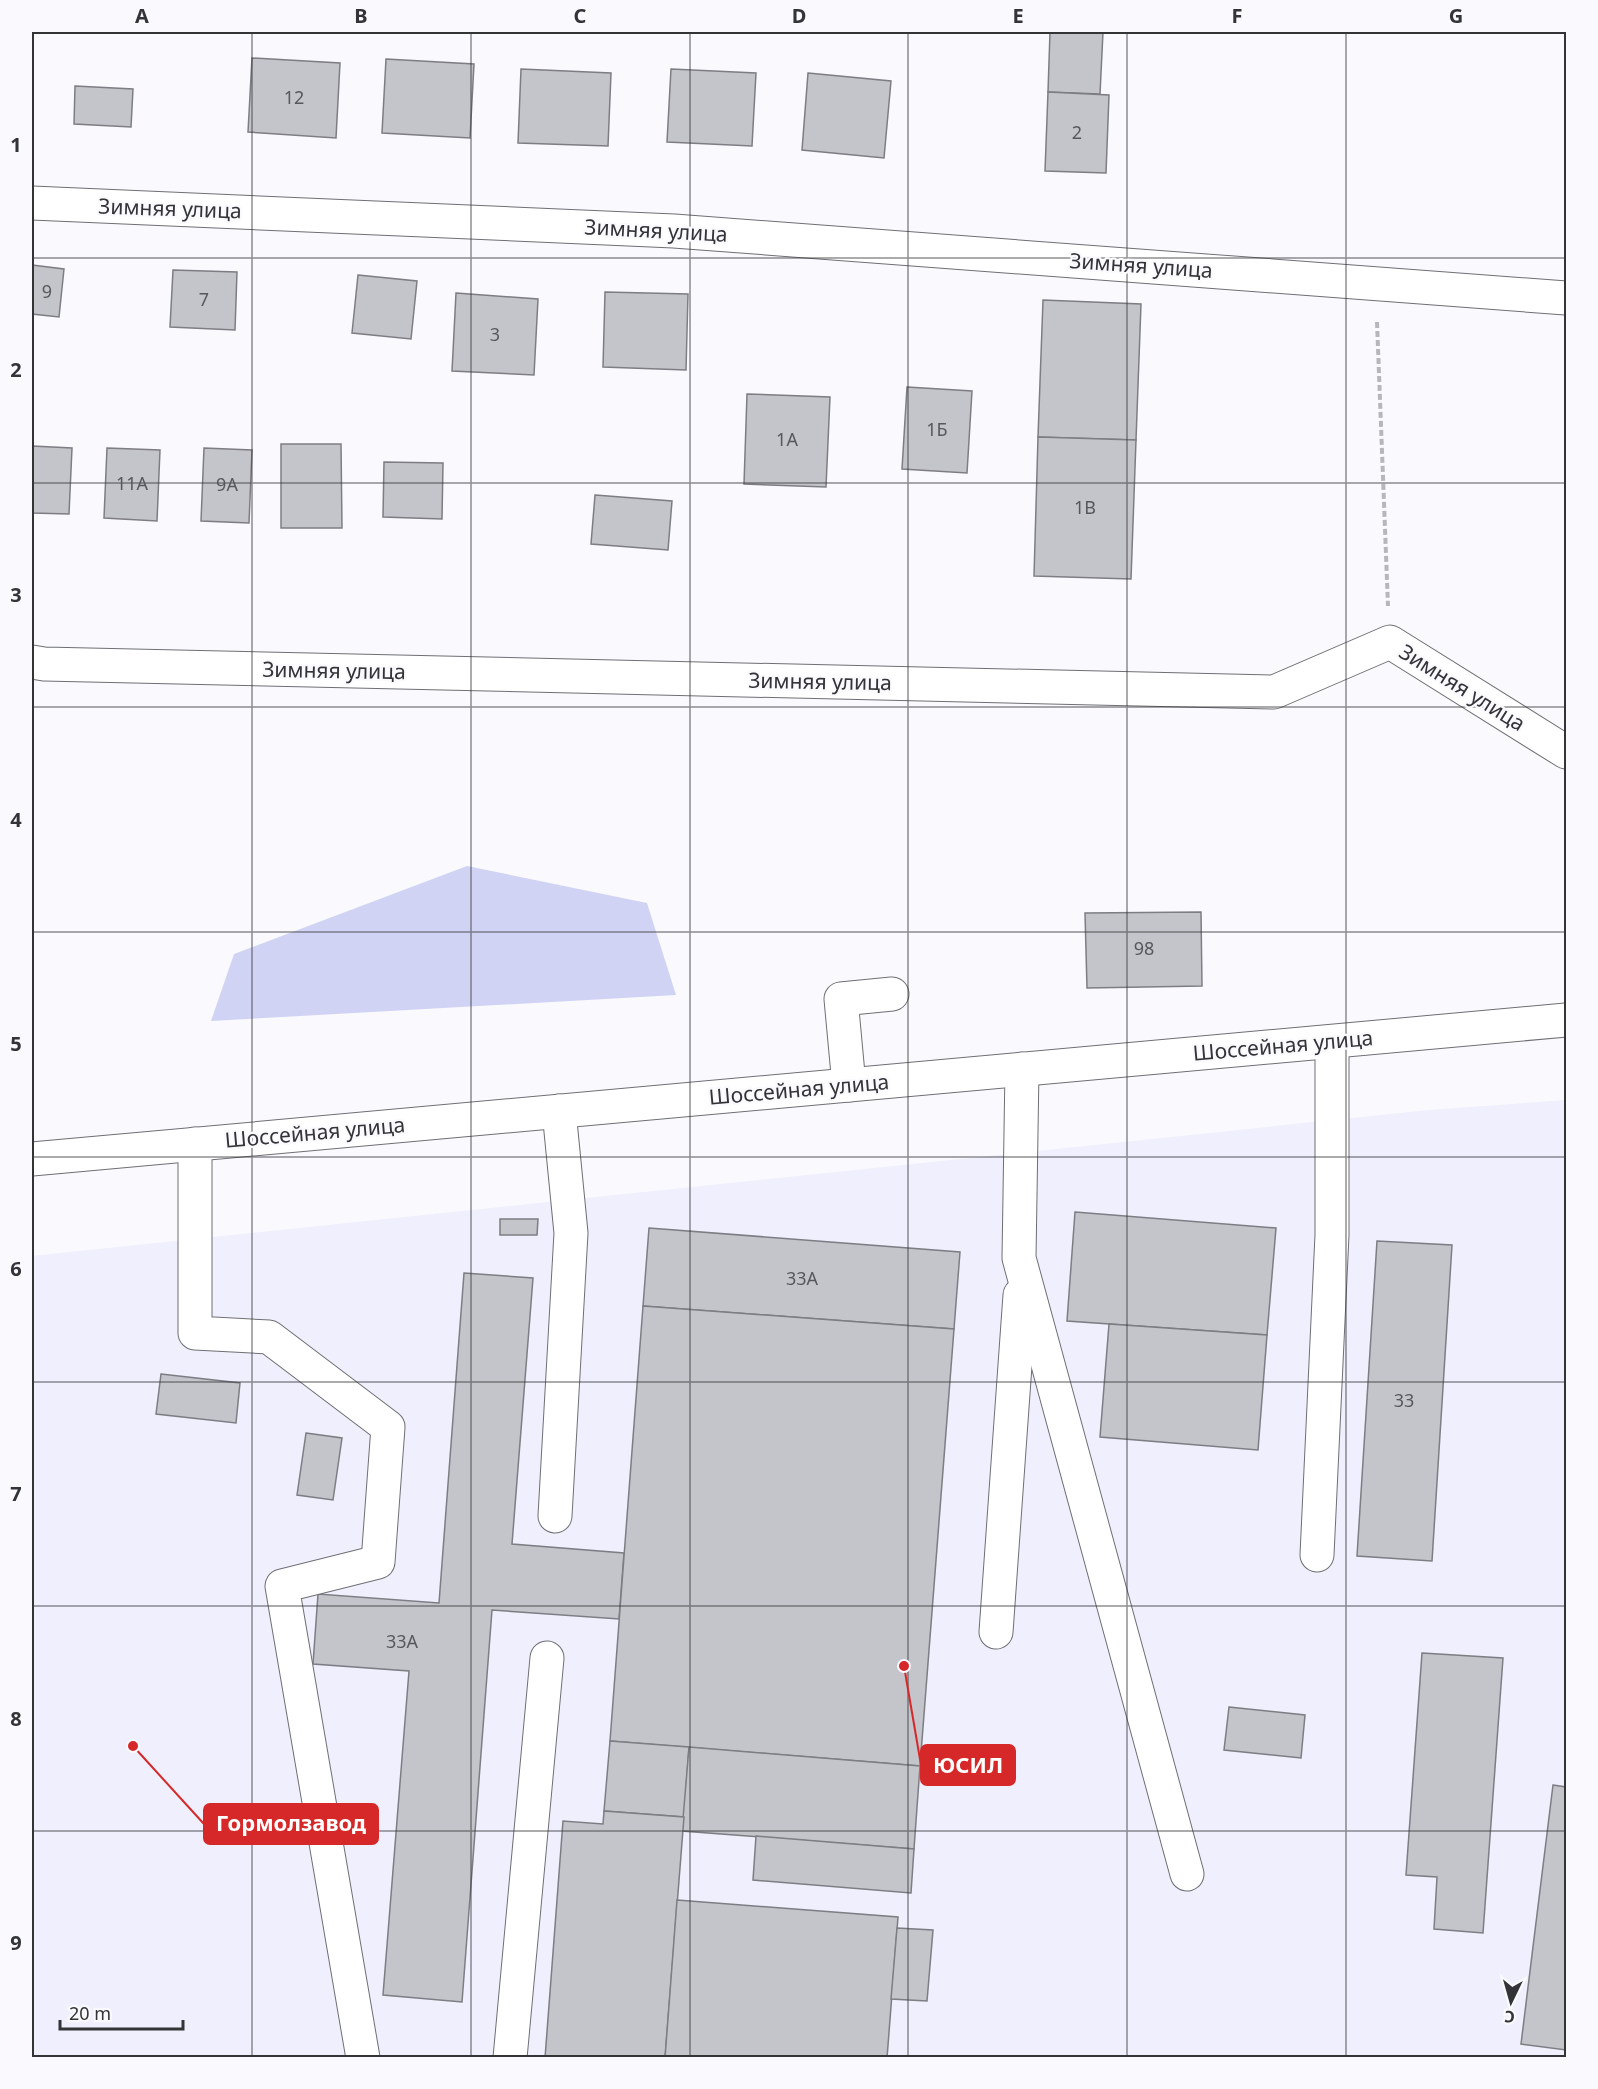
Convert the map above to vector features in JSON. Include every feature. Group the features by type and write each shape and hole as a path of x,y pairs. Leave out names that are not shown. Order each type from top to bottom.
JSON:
{"main road":[{"name":"Зимняя улица","path":"32,203 674,231 1566,298"},
{"name":"Зимняя улица","path":"32,662 92,666 1274,692 1390,642 1566,752"},
{"path":"849,1085 841,999 892,994"},
{"name":"Шоссейная улица","path":"32,1159 1566,1020"},
{"path":"1317,1555 1332,1235 1332,1042"},
{"path":"1022,1069 1019,1258 1187,1874"},
{"path":"555,1516 571,1233 559,1111"},
{"path":"195,1144 195,1334 269,1337 388,1427 378,1562 282,1586 363,2058"},
{"path":"996,1632 1022,1269"},
{"path":"510,2058 547,1658"}],"path":[{"path":"1375,283 1390,642"}],"shaded area":[{"path":"467,866 647,903 676,995 211,1021 234,954"},
{"path":"1566,1100 1566,2057 32,2057 32,1256 1429,1110"}],"building":[{"path":"1050,32 1103,32 1100,94 1048,92"},
{"path":"252,58 340,63 336,138 248,132"},
{"path":"386,59 474,64 470,138 382,133"},
{"path":"521,69 611,73 608,146 518,143"},
{"path":"671,69 756,73 752,146 667,142"},
{"path":"808,73 891,81 884,158 802,150"},
{"path":"75,86 133,89 131,127 74,124"},
{"path":"1048,92 1109,95 1106,173 1045,171"},
{"path":"32,265 64,269 59,317 32,314"},
{"path":"173,270 237,272 235,330 170,327"},
{"path":"358,275 417,281 411,339 352,333"},
{"path":"605,292 688,294 686,370 603,367"},
{"path":"456,293 538,299 534,375 452,371"},
{"path":"1043,300 1141,304 1136,440 1038,437"},
{"path":"907,387 972,391 967,473 902,469"},
{"path":"747,394 830,397 826,487 744,484"},
{"path":"1038,437 1136,440 1131,579 1034,576"},
{"path":"281,444 341,444 342,528 281,528"},
{"path":"32,446 72,448 69,514 32,513"},
{"path":"107,448 160,450 157,521 104,518"},
{"path":"204,448 252,450 249,523 201,521"},
{"path":"384,462 443,463 442,519 383,517"},
{"path":"595,495 672,501 668,550 591,544"},
{"path":"1201,912 1202,986 1087,988 1085,913"},
{"path":"1075,1212 1276,1228 1267,1335 1067,1321"},
{"path":"500,1219 538,1219 537,1235 500,1235"},
{"path":"649,1228 960,1252 954,1329 643,1306"},
{"path":"1377,1241 1452,1245 1432,1561 1357,1556"},
{"path":"464,1273 533,1278 512,1544 624,1553 619,1619 492,1610 462,2002 383,1995 409,1671 313,1664 318,1594 439,1603"},
{"path":"643,1306 954,1329 920,1766 610,1741"},
{"path":"1109,1324 1267,1335 1258,1450 1100,1437"},
{"path":"161,1374 240,1383 236,1423 156,1414"},
{"path":"306,1433 342,1438 333,1500 297,1495"},
{"path":"1422,1653 1503,1658 1483,1933 1434,1929 1437,1877 1406,1875"},
{"path":"1229,1707 1305,1715 1301,1758 1224,1750"},
{"path":"610,1741 689,1747 684,1817 604,1811"},
{"path":"689,1747 920,1766 914,1849 682,1831"},
{"path":"1553,1785 1566,1787 1566,2050 1521,2044"},
{"path":"604,1811 684,1817 665,2058 545,2058 563,1821 603,1824"},
{"path":"756,1836 914,1849 911,1893 753,1880"},
{"path":"677,1900 898,1917 887,2058 665,2058"},
{"path":"897,1928 933,1930 927,2001 891,1999"}],"place":[{"name":"ЮСИЛ","path":"904,1666"},
{"name":"Гормолзавод","path":"133,1746"}]}
